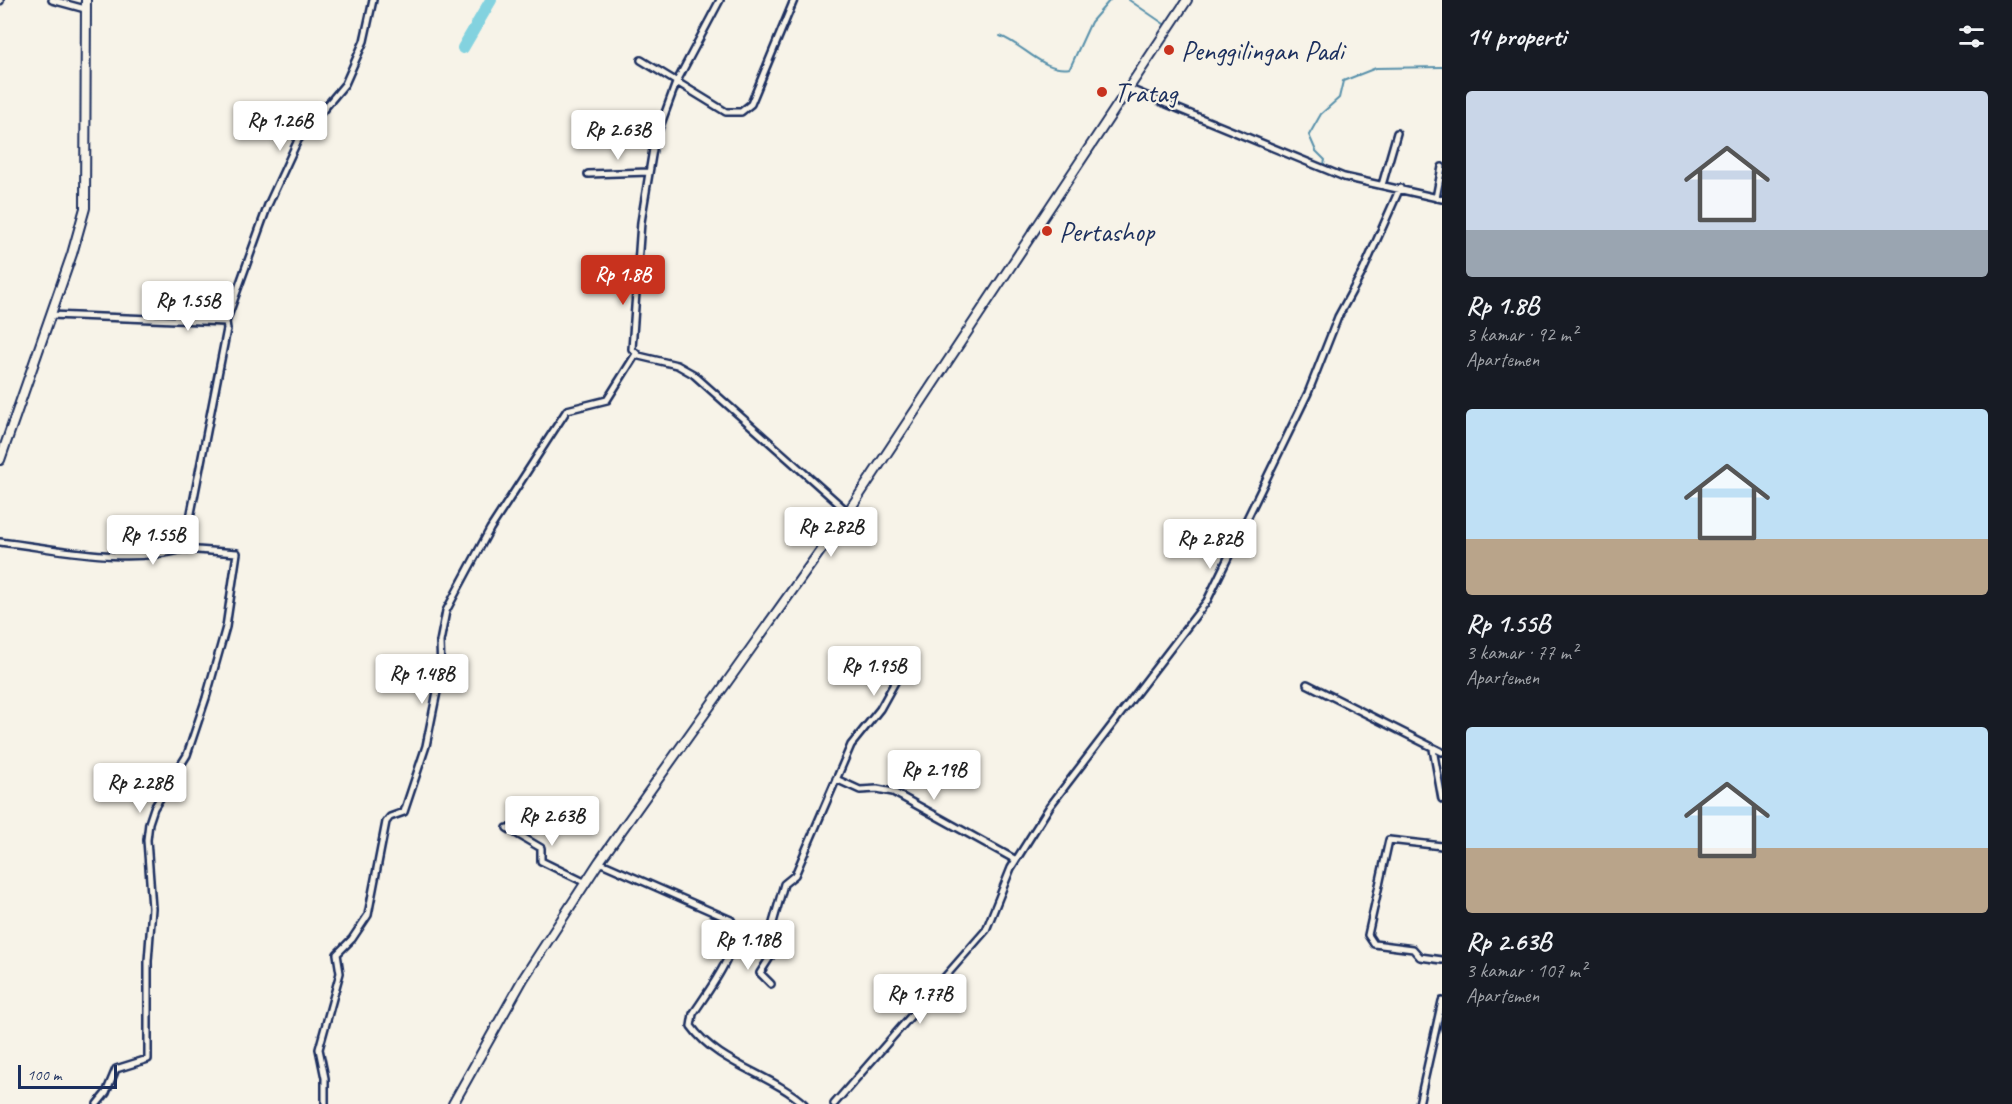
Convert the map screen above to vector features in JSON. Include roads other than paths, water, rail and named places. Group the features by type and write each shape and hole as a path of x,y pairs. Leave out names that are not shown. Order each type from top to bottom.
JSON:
{"street":[{"path":"0,460 51,315 85,208 85,4 52,0"},
{"path":"184,549 227,329 226,322 268,205 298,140 345,84 364,41 373,0"},
{"path":"720,0 676,83 654,143 641,222 632,349 636,354 677,365 693,374 848,512"},
{"path":"641,60 726,112 741,112 752,104 794,0"},
{"path":"453,1104 523,979 586,883 848,512 1187,0"},
{"path":"1130,89 1258,144 1344,177 1400,188 1439,199 1442,167"},
{"path":"1382,185 1397,133"},
{"path":"588,174 649,172"},
{"path":"834,1104 986,930 1016,861 1050,806 1213,591 1308,393 1338,317 1363,271 1400,188"},
{"path":"51,315 226,322"},
{"path":"325,1104 325,1078 319,1049 340,973 337,954 352,939 368,915 386,822 408,808 426,746 441,672 440,642 446,611 490,529 567,410 607,400 636,354"},
{"path":"0,542 113,557 167,554 184,549 237,553 226,627 194,737 179,768 154,808 149,823 147,840 152,908 148,961 148,1059 116,1069 106,1093 97,1104"},
{"path":"771,984 760,974 774,951 768,939 784,884 795,875 851,745 880,708 910,655"},
{"path":"1307,684 1442,752"},
{"path":"1433,749 1442,799"},
{"path":"836,779 860,790 877,789 893,792 1016,861"},
{"path":"507,828 541,848 541,861 586,883"},
{"path":"1442,846 1389,840 1368,935 1374,944 1413,949 1420,957 1442,960"},
{"path":"600,862 730,918 736,930 730,950 693,1014 691,1026 726,1055 794,1095 804,1104"},
{"path":"734,925 758,937 768,939"},
{"path":"1419,1104 1442,1001"}],"waterway":[{"path":"463,48 491,0"},
{"path":"1000,36 1042,62 1060,68 1070,68 1091,22 1110,0"},
{"path":"1129,0 1167,26"},
{"path":"1323,168 1325,160 1316,151 1309,135 1321,114 1339,98 1343,81 1376,68 1442,67"}],"place":[{"name":"Penggilingan Padi","path":"1169,50"},
{"name":"Tratag","path":"1102,92"},
{"name":"Pertashop","path":"1047,231"}]}
